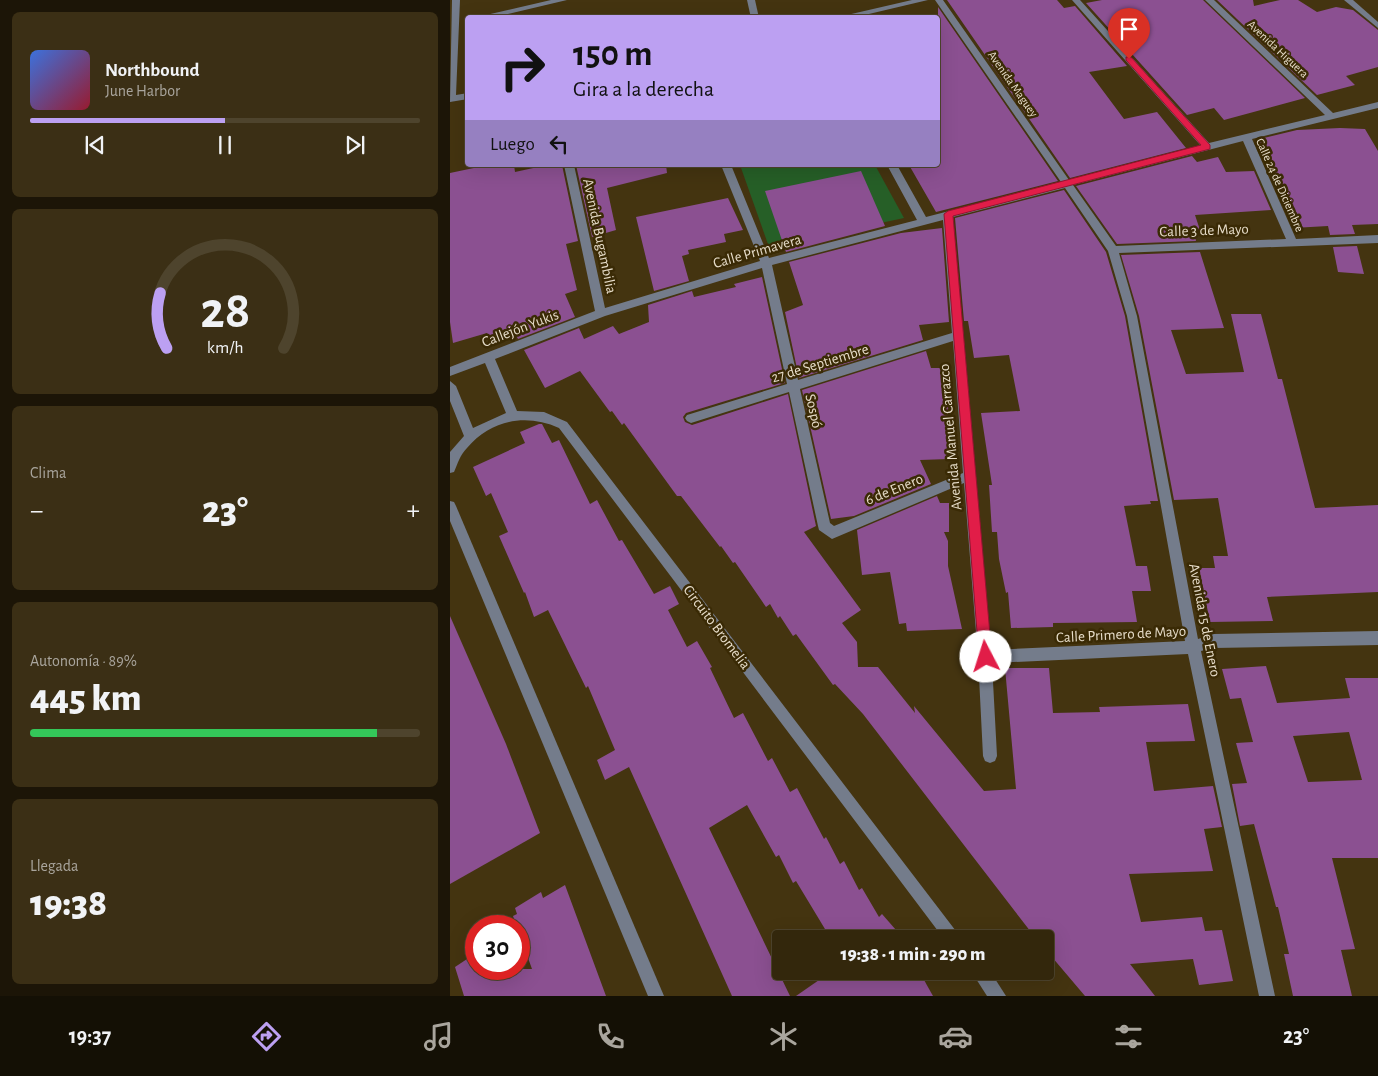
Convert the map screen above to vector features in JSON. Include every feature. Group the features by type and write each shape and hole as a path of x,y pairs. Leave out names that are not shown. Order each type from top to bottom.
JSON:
{"street":[{"path":"456,0 452,23 450,99 465,96"},
{"path":"491,15 562,0"},
{"path":"751,0 755,15"},
{"path":"852,15 924,0"},
{"name":"Avenida Maguey","path":"939,0 1066,183"},
{"path":"1076,0 1207,147"},
{"name":"Avenida Higuera","path":"1209,0 1331,116"},
{"path":"1348,0 1378,26"},
{"path":"452,23 465,21"},
{"name":"Calle Primavera","path":"600,313 766,263 948,214 1246,137 1331,116 1377,108"},
{"name":"Calle 24 de Diciembre","path":"1246,137 1292,242"},
{"name":"Avenida Bugambilia","path":"569,167 600,313"},
{"name":"Sospó","path":"727,167 766,263 824,526 832,533"},
{"path":"893,167 923,221"},
{"path":"1066,183 1113,250"},
{"name":"Avenida Manuel Carrazco","path":"948,214 986,657 990,756"},
{"name":"Calle 3 de Mayo","path":"1113,250 1378,239"},
{"name":"Avenida 15 de Enero","path":"1113,250 1132,316 1193,647 1267,996"},
{"name":"Callejón Yukis","path":"450,372 600,313"},
{"name":"27 de Septiembre","path":"691,418 958,335"},
{"path":"488,357 513,416"},
{"path":"450,386 470,436"},
{"name":"Circuito Bromelia","path":"450,468 452,459 470,436 491,423 513,416 541,415 563,425 947,930"},
{"name":"6 de Enero","path":"832,533 969,476"},
{"path":"450,506 656,996"},
{"name":"Calle Primero de Mayo","path":"986,657 1193,647 1214,641 1378,638"},
{"path":"986,980 998,996"}],"green space":[{"path":"741,167 876,167 904,218 769,247"}],"building":[{"path":"947,0 1057,0 1064,8 1075,6 1127,66 1089,72 1124,119 1157,112 1186,148 1070,178"},
{"path":"1102,0 1203,0 1305,98 1224,120 1214,108 1187,115 1086,3"},
{"path":"1217,0 1253,0 1254,6 1280,0 1298,0 1317,12 1336,7 1353,10 1378,30 1378,67 1346,76 1355,85 1317,95"},
{"path":"938,7 1058,181 936,212 910,167 940,167 940,15 938,15"},
{"path":"1365,129 1378,151 1378,224 1352,225 1355,234 1330,235 1328,226 1293,228 1256,140 1297,130"},
{"path":"1192,156 1197,162 1218,157 1226,172 1254,171 1271,210 1195,215 1201,233 1194,233 1196,241 1117,244 1076,186"},
{"path":"478,167 514,167 515,172 538,167 562,167 578,241 566,244 577,290 565,294 575,317 518,339 513,329 489,337 487,333 453,343 450,322 450,173"},
{"path":"576,167 666,167 667,173 607,188 616,230 592,237"},
{"path":"861,171 885,226 786,252 765,191"},
{"path":"1064,190 1106,252 1125,316 1158,501 1150,501 1151,504 1124,506 1136,566 1147,566 1151,591 1132,591 1137,622 1053,623 1053,627 1011,628 1008,592 1006,593 999,559 997,532 992,532 989,485 992,485 981,413 1020,411 1009,355 974,358 968,321 964,321 955,218"},
{"path":"728,198 743,230 724,234 726,242 688,250 689,254 682,256 689,281 654,291 636,217"},
{"path":"942,228 949,322 919,325 923,340 799,378 785,312 803,305 789,262 901,233"},
{"path":"1357,246 1364,274 1338,272 1333,247"},
{"path":"1200,252 1224,328 1171,330 1186,374 1244,372 1231,314 1261,314 1278,379 1282,379 1315,508 1378,505 1378,592 1267,597 1273,621 1210,622 1199,568 1215,568 1213,556 1228,556 1218,498 1174,500 1139,316 1121,255"},
{"path":"762,277 785,383 686,413 683,417 685,422 692,425 788,394 816,526 804,532 861,610 842,623 857,642 858,667 878,667 915,713 914,706 984,791 1016,789 1005,668 1049,668 1053,713 1100,712 1099,707 1188,704 1195,741 1146,742 1154,791 1213,786 1222,827 1204,829 1213,871 1129,874 1141,922 1202,917 1205,931 1222,930 1233,981 1199,985 1193,959 1130,964 1155,996 1085,996 1054,959 1054,930 1029,930 863,714 835,684 833,685 796,634 793,636 780,616 778,618 770,604 766,607 735,562 733,563 681,496 677,496 624,423 622,425 612,411 610,412 580,371 545,388 524,350 579,328 584,339 613,326 619,334 649,322 648,305 692,291 694,297 736,287 734,284"},
{"path":"926,351 931,368 947,368 949,459 920,460 931,484 854,516 831,519 802,390"},
{"path":"542,424 552,443 559,440 590,504 597,500 619,541 622,540 654,594 670,586 679,604 668,610 687,647 697,641 712,667 710,668 734,718 743,713 768,761 772,758 790,792 797,788 824,839 826,837 840,864 844,861 859,890 862,888 879,917 882,914 896,930 826,930 796,881 793,883 779,855 776,857 747,805 709,828 772,959 772,980 782,980 790,996 732,996 629,767 605,780 597,760 615,750 588,686 586,688 548,610 534,617 525,592 499,536 508,532 491,493 486,496 473,467 525,443 520,432"},
{"path":"937,496 940,503 949,503 949,532 944,532 948,541 948,566 962,629 907,631 906,623 899,624 890,572 862,575 857,530"},
{"path":"450,616 506,744 540,833 450,884"},
{"path":"1266,666 1277,703 1350,698 1345,678 1378,678 1378,858 1332,858 1355,949 1341,950 1352,996 1293,996 1284,954 1289,954 1278,907 1276,907 1254,824 1240,826 1232,784 1247,783 1236,743 1253,742 1241,698 1230,699 1222,669","holes":["1349,732 1362,780 1308,782 1293,736"]},
{"path":"565,885 606,996 464,996 455,967 465,960 465,980 530,980 530,969 532,969 530,963 530,915 515,915 517,914 515,908 541,892 543,898"},
{"path":"819,980 924,980 933,996 796,996"}],"route":[{"path":"986,657 948,214 1207,147 1129,59"}]}
